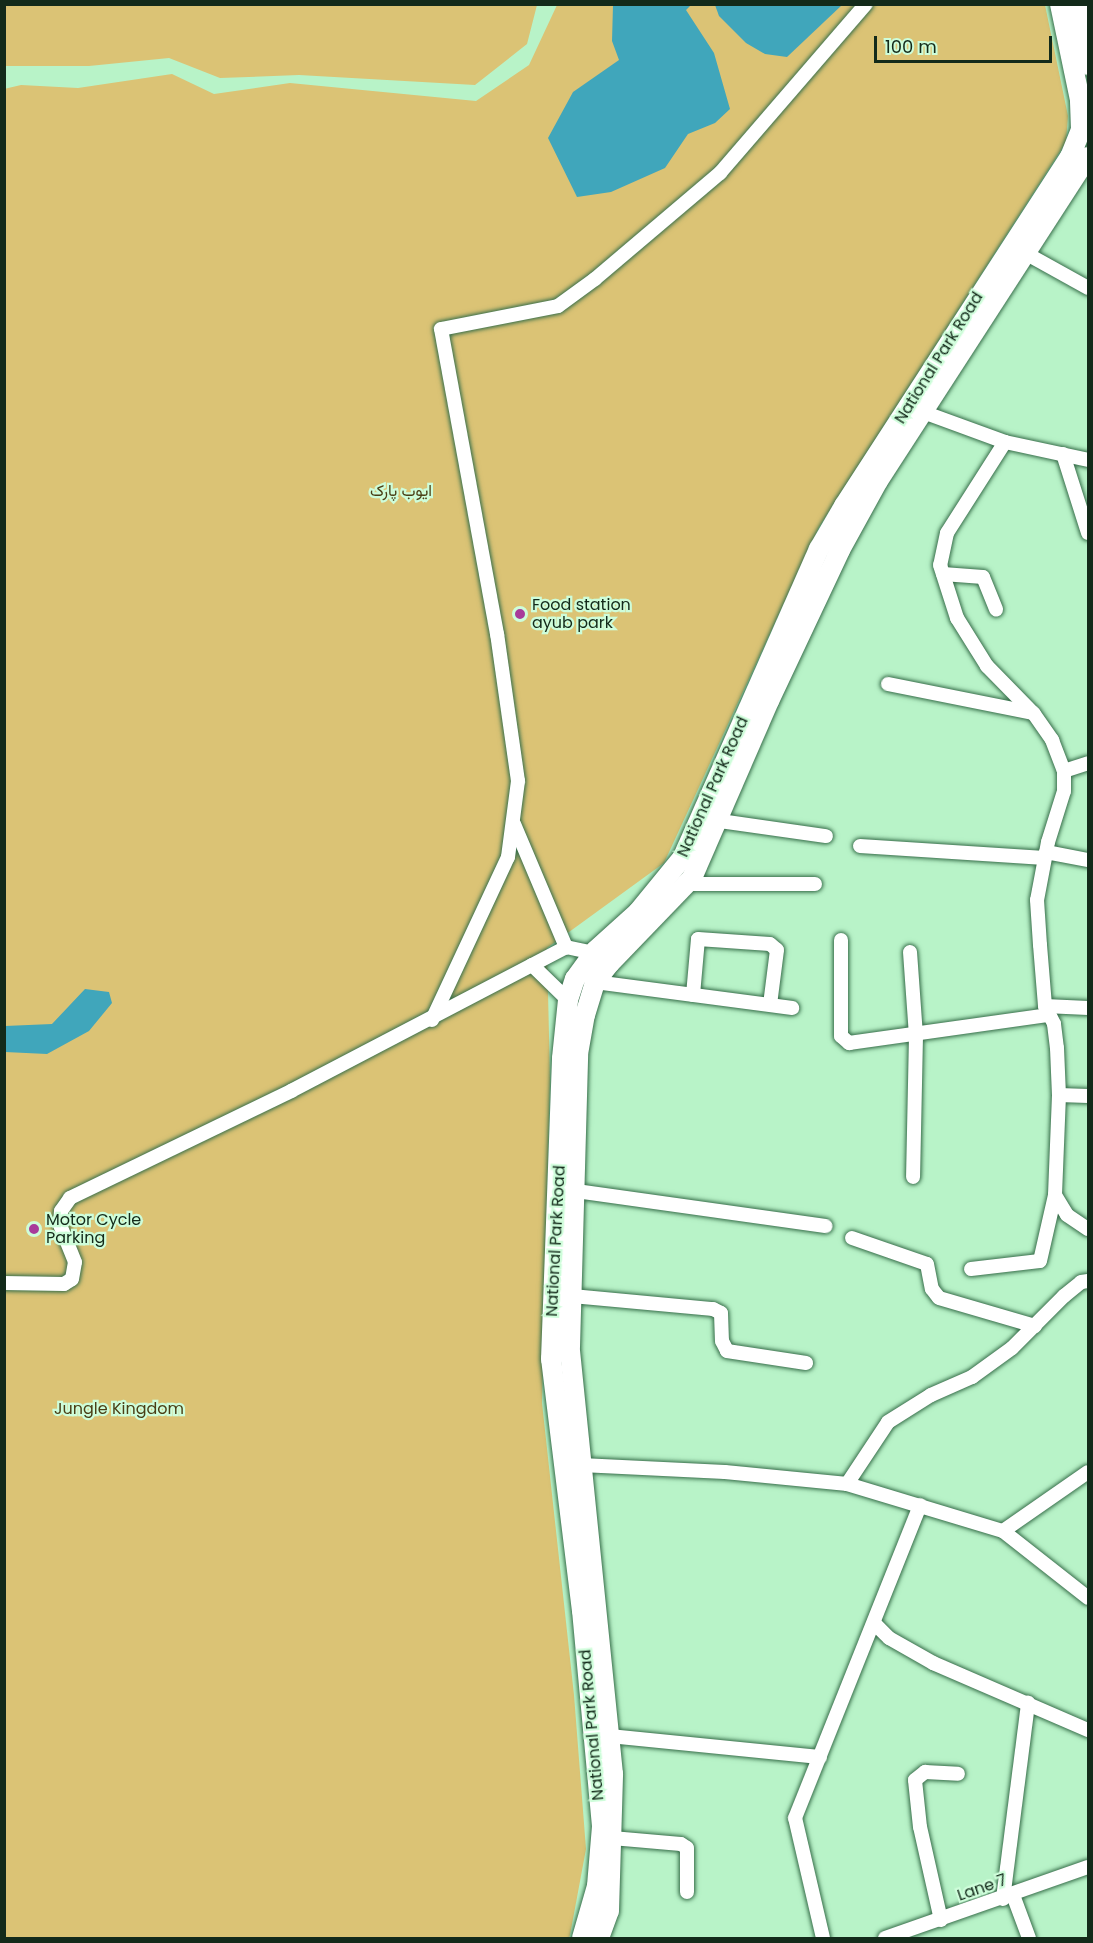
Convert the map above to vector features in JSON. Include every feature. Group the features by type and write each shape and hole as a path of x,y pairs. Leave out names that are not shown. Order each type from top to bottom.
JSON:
{"main road":[{"name":"National Park Road","path":"582,1938 597,1886 606,1808 609,1736 570,1347 578,1054 595,982 603,957 683,857 818,573 923,412 1004,273 1081,130 1080,100 1060,4"},
{"path":"1077,4 1089,65"},
{"name":"National Park Road","path":"599,1938 609,1911 612,1838 606,1808 551,1359 562,1058 568,1000 575,979 688,884 720,821 844,506 1004,273 1026,254 1089,157"}],"street":[{"path":"432,1020 508,856 518,781 496,634 441,329 558,306 595,279 720,172 866,4"},
{"path":"1026,254 1089,288"},
{"path":"923,412 1005,442 1089,460"},
{"path":"971,1269 1040,1261 1054,1196 1059,1095 1057,1048 1047,1011 1037,900 1046,855 1064,791 1064,771 1053,740 1033,713 987,666 957,618 940,565 947,533 1005,442"},
{"path":"1063,454 1089,533"},
{"path":"943,574 983,577 996,609"},
{"path":"888,684 1033,713"},
{"path":"1064,771 1089,763"},
{"path":"720,821 826,836"},
{"path":"514,824 566,947"},
{"path":"860,846 1046,855 1089,860"},
{"path":"688,884 815,884"},
{"path":"693,995 698,939 770,944 777,950 770,1005"},
{"path":"841,940 844,1041 916,1036 1047,1011 1089,1008"},
{"path":"6,1284 64,1284 72,1279 75,1262 60,1225 61,1211 70,1198 432,1020 566,947 603,957"},
{"path":"910,952 916,1036 913,1177"},
{"path":"532,965 568,1000"},
{"path":"595,982 792,1008"},
{"path":"446,994 460,1005"},
{"path":"1059,1095 1089,1096"},
{"path":"576,1191 826,1226"},
{"path":"1054,1196 1067,1215 1089,1229"},
{"path":"852,1238 927,1264 932,1289 939,1298 1035,1326"},
{"path":"847,1484 888,1422 931,1395 972,1377 1035,1326 1081,1282 1089,1281"},
{"path":"572,1296 713,1309 721,1312 722,1341 727,1351 806,1363"},
{"path":"581,1465 725,1472 847,1484 920,1504 1003,1531 1089,1598"},
{"path":"1003,1531 1089,1472"},
{"path":"823,1938 795,1818 875,1624 920,1504"},
{"path":"875,1624 889,1638 933,1663 1089,1730"},
{"path":"1028,1703 1008,1897 1029,1938"},
{"path":"609,1736 820,1757"},
{"path":"941,1920 920,1827 915,1780 925,1772 958,1774"},
{"path":"612,1838 681,1844 687,1848 687,1892"},
{"name":"Lane 7","path":"885,1938 912,1934 941,1920 1089,1867"}],"green space":[{"path":"5,4 537,5 527,44 475,85 299,75 220,78 169,58 89,66 5,66"},
{"name":"ایوب پارک","path":"557,5 1045,5 1068,116 1066,142 819,527 664,863 547,948 550,1079 542,1403 574,1695 586,1849 570,1935 569,1938 5,1938 4,89 21,85 78,88 172,74 214,94 290,83 476,101 529,65"}],"water":[{"path":"715,4 842,5 787,57 765,54 746,43 719,16"},
{"path":"613,5 691,5 686,10 714,53 730,109 715,123 688,134 665,168 611,192 577,197 548,138 573,92 619,60 612,41"},
{"path":"85,989 109,992 112,1003 89,1031 47,1054 5,1052 5,1026 52,1024"}],"place":[{"name":"Food station ayub park","path":"520,614"},
{"name":"Motor Cycle Parking","path":"34,1229"}],"park label":[{"name":"Jungle Kingdom","path":"119,1409"}]}
